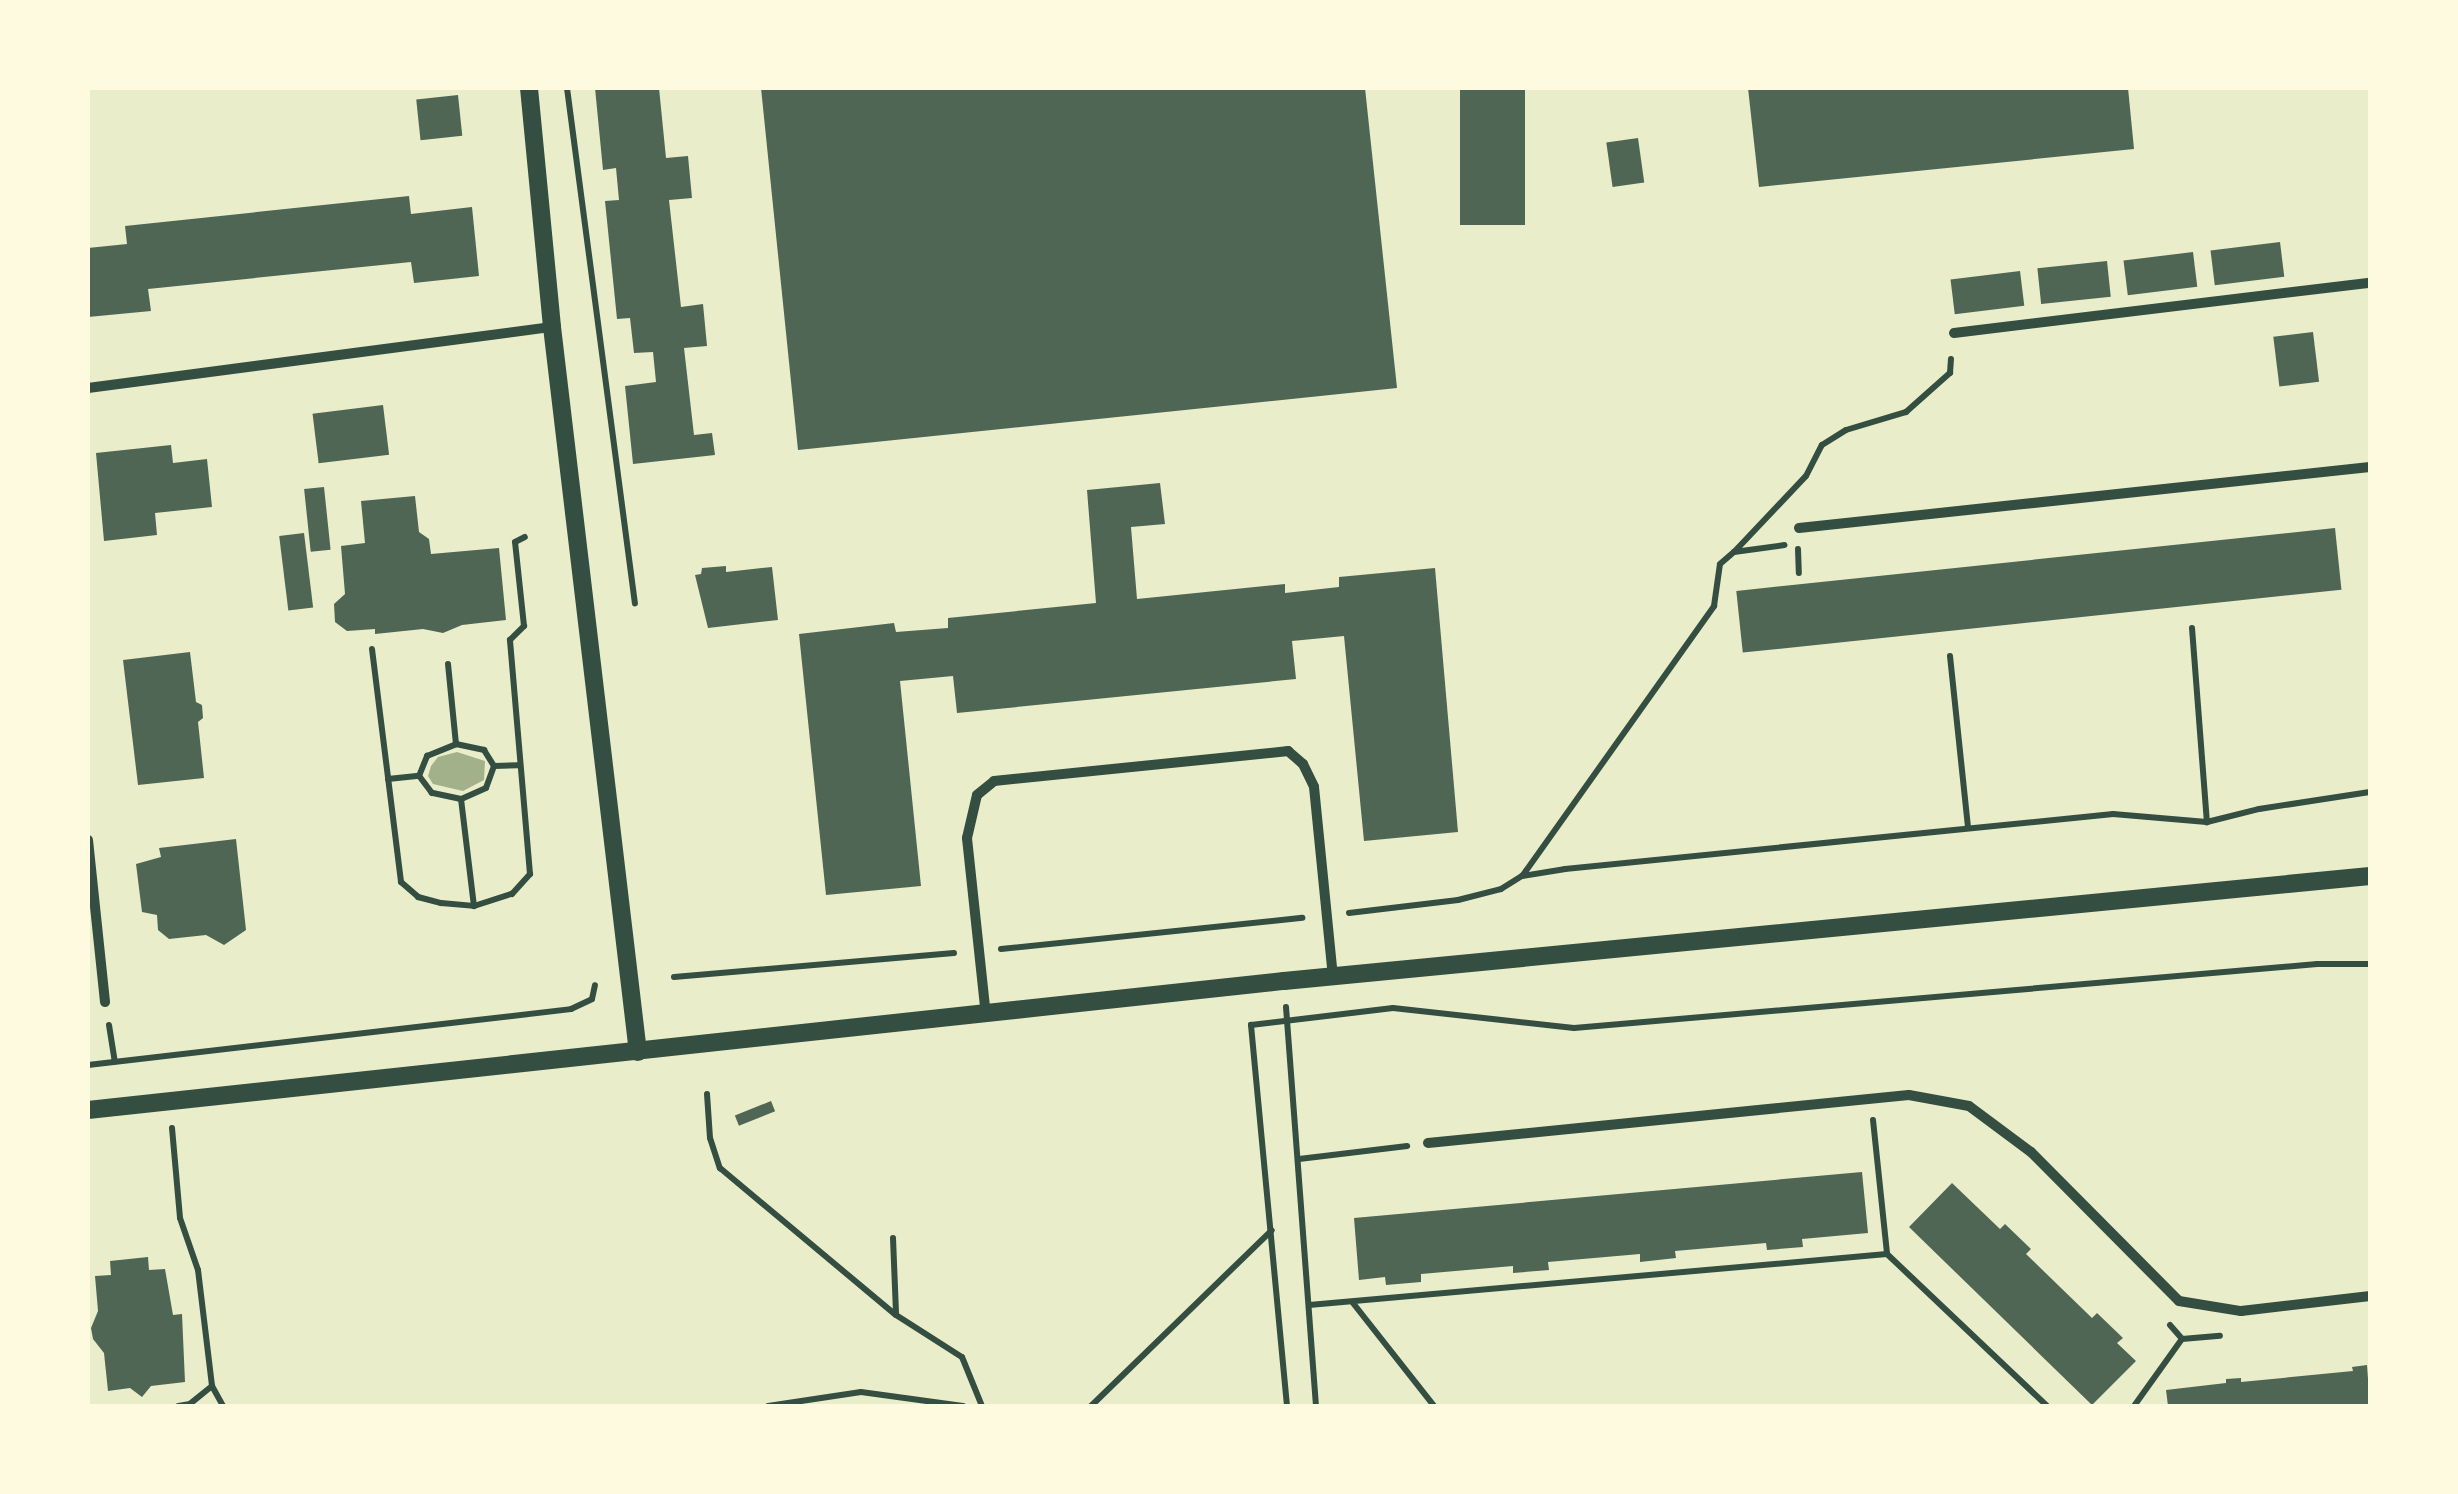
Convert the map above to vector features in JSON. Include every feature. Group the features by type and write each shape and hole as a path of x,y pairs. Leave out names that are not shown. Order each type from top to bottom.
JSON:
{"street":[{"path":"530,88 552,327 638,1052"},
{"path":"1954,333 2370,283"},
{"path":"88,388 552,327"},
{"path":"1799,528 2370,467"},
{"path":"986,1016 967,838 977,795 994,781 1248,752 1288,752 1309,775 1314,787 1333,977"},
{"path":"88,840 105,1002"},
{"path":"88,1110 1284,981 2370,876"},
{"path":"1428,1143 1909,1094 1968,1106 2031,1152 2179,1301 2241,1310 2370,1296"}],"path":[{"path":"567,88 635,604"},
{"path":"674,977 1327,915 1458,900 1500,889 1522,876 1714,606 1720,564 1806,476 1822,444 1846,430 1906,412 1925,398 1950,373 1954,333"},
{"path":"372,649 401,882 418,897 474,906 512,894 530,874 510,640 524,626 514,542 526,536"},
{"path":"1734,552 1798,544"},
{"path":"2192,628 2207,822"},
{"path":"1950,656 1968,829"},
{"path":"448,664 456,744"},
{"path":"419,776 427,756 456,744 484,750 494,766"},
{"path":"494,766 518,765"},
{"path":"419,776 432,793 462,799 486,788 494,766"},
{"path":"388,778 419,776"},
{"path":"1522,876 2113,814 2207,822 2259,809 2370,792"},
{"path":"462,799 474,906"},
{"path":"1287,1406 1251,1025 1393,1008 1574,1028 2316,964 2370,964"},
{"path":"1284,981 1316,1406"},
{"path":"88,1065 571,1009 592,999 595,985"},
{"path":"707,1094 710,1138 720,1168 896,1314 962,1356 982,1406"},
{"path":"168,1102 180,1218 198,1270 212,1386 223,1406"},
{"path":"1886,1118 1873,1119 1887,1254 2047,1406"},
{"path":"1299,1159 1428,1143"},
{"path":"1091,1406 1272,1230"},
{"path":"894,1238 896,1314"},
{"path":"1308,1305 1887,1254"},
{"path":"1352,1302 1434,1406"},
{"path":"2134,1406 2182,1339 2160,1314"},
{"path":"178,1406 212,1386"},
{"path":"768,1406 861,1392 962,1406"}],"shaded area":[{"path":"457,752 485,761 484,780 463,791 433,784 428,776 431,766 438,757"}],"building":[{"path":"595,88 659,88 666,158 688,156 692,198 669,200 681,307 703,304 707,346 684,348 694,435 712,433 715,455 633,464 625,386 656,382 653,352 634,353 630,318 617,319 605,201 619,200 616,168 603,170"},
{"path":"761,88 1365,88 1397,388 798,450"},
{"path":"1460,88 1525,88 1525,225 1460,225"},
{"path":"1748,88 2128,88 2134,149 1759,187"},
{"path":"458,95 462,136 421,140 416,99"},
{"path":"1638,138 1644,183 1613,187 1606,142"},
{"path":"409,196 411,214 472,207 479,276 414,283 411,262 148,289 151,311 88,317 88,248 127,244 125,226"},
{"path":"2280,242 2284,277 2215,285 2211,251"},
{"path":"2193,252 2197,287 2128,295 2124,261"},
{"path":"2107,261 2111,297 2041,304 2037,268"},
{"path":"2020,271 2024,306 1955,314 1951,280"},
{"path":"2313,332 2319,382 2279,387 2273,337"},
{"path":"383,405 389,455 319,463 313,414"},
{"path":"171,445 173,463 207,459 212,507 155,513 157,535 104,541 96,453"},
{"path":"1160,483 1165,524 1131,527 1137,599 1285,584 1285,593 1339,587 1339,577 1435,568 1458,832 1364,841 1344,636 1292,641 1296,679 957,713 953,676 900,681 921,886 826,895 799,634 894,623 896,632 948,628 948,618 1096,603 1087,490"},
{"path":"324,487 331,550 311,552 304,489"},
{"path":"415,496 419,532 429,539 431,554 499,548 506,620 462,625 443,633 423,629 375,634 375,629 347,631 335,622 334,604 345,594 341,546 365,543 361,501"},
{"path":"2335,528 2341,590 1743,653 1736,591"},
{"path":"304,533 313,607 288,610 279,536"},
{"path":"726,566 726,572 772,567 778,620 708,628 695,575 701,574 702,568"},
{"path":"190,652 196,702 202,705 203,718 198,722 204,778 138,785 123,660"},
{"path":"236,839 246,930 224,945 206,935 169,939 158,930 157,915 142,912 136,864 161,857 159,848"},
{"path":"771,1101 775,1111 739,1126 735,1116"},
{"path":"1862,1172 1868,1233 1802,1239 1803,1247 1767,1250 1766,1243 1675,1251 1676,1258 1640,1262 1640,1254 1548,1262 1549,1270 1513,1273 1513,1266 1421,1274 1421,1282 1386,1285 1385,1277 1359,1280 1354,1218"},
{"path":"1952,1183 2000,1229 2005,1224 2031,1249 2026,1254 2092,1318 2097,1313 2123,1338 2117,1343 2136,1361 2092,1405 1909,1227"},
{"path":"148,1257 149,1270 165,1269 173,1315 182,1314 185,1382 151,1386 142,1397 130,1388 108,1391 104,1353 93,1339 91,1328 98,1311 95,1276 111,1275 110,1261"},
{"path":"2367,1365 2370,1406 2168,1406 2166,1390 2226,1383 2226,1379 2241,1378 2241,1382 2353,1371 2352,1367"}]}
